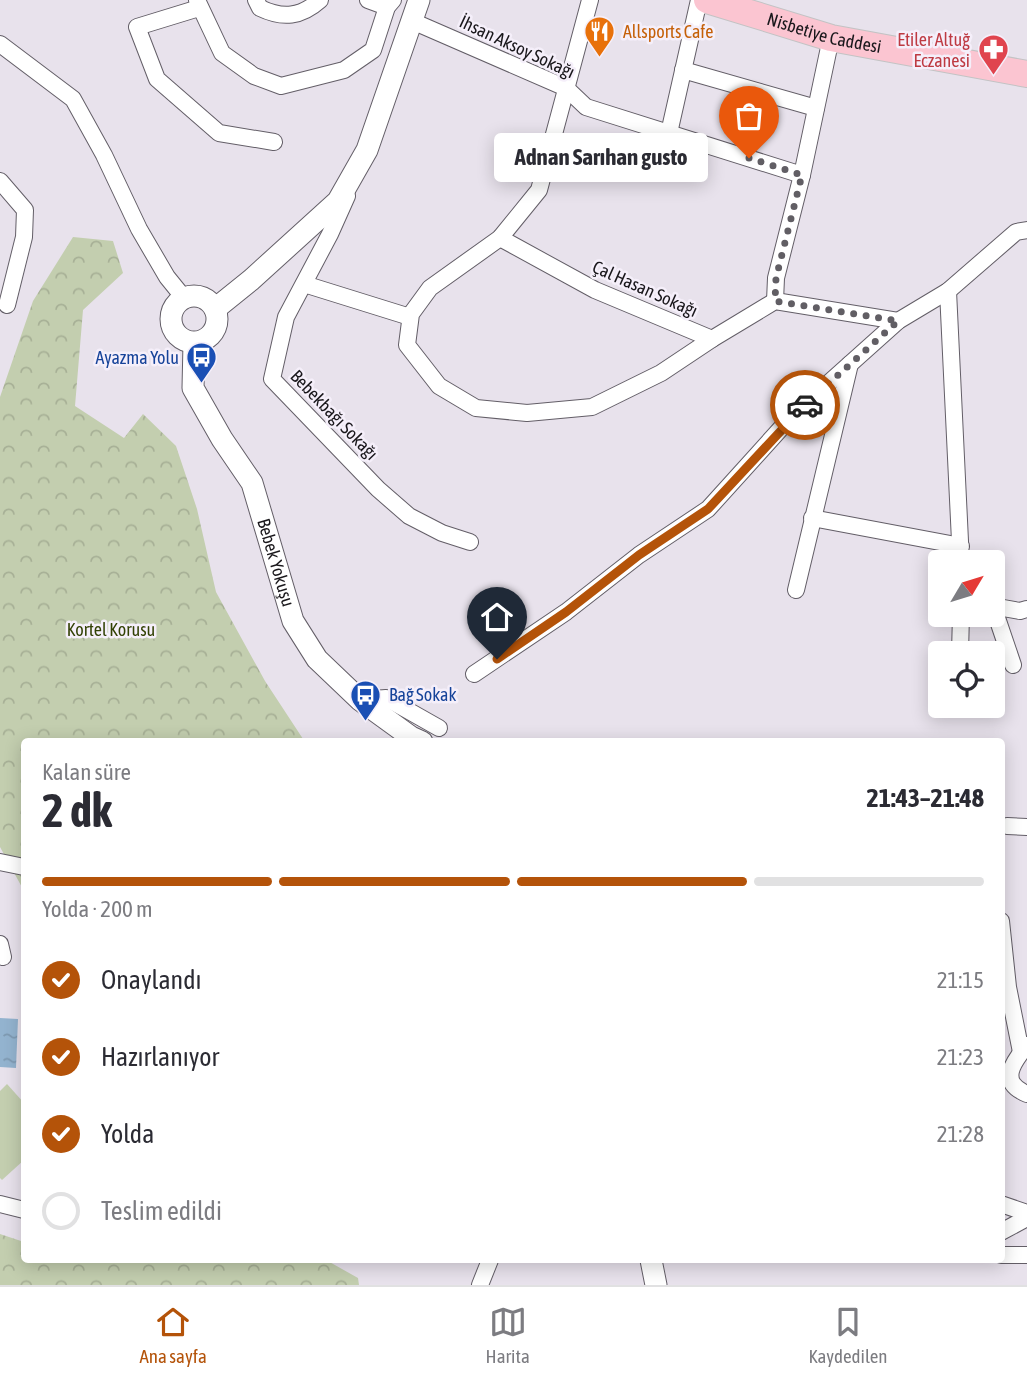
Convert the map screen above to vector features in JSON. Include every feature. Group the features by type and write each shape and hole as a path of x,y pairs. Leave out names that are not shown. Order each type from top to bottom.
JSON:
{"main road":[{"name":"Nisbetiye Caddesi","path":"707,0 831,38 1027,74"}],"street":[{"path":"256,0 260,8 273,14 292,17 320,0"},
{"path":"274,142 219,133 157,79 137,27 198,4 222,53 254,76 281,86 344,71 373,50 390,3 368,0"},
{"path":"215,309 338,201 367,150 419,0"},
{"path":"590,0 539,190 500,238 430,288 410,317 407,345 439,386 476,408 527,413 593,407 661,373 712,339"},
{"path":"669,133 699,0"},
{"name":"İhsan Aksoy Sokağı","path":"412,21 566,88 586,107 802,175"},
{"path":"831,38 802,175 776,278 775,301 898,321"},
{"path":"0,44 73,99 104,155 139,229 167,277 184,298"},
{"path":"683,70 816,108"},
{"name":"Bebekbağı Sokağı","path":"367,150 330,234 286,317 272,379 379,489 409,516 442,533 470,542"},
{"path":"0,181 25,210 23,237 8,306"},
{"path":"474,674 566,612 639,555 708,509 793,415 898,321 948,291 1016,232 1027,230"},
{"name":"Çal Hasan Sokağı","path":"500,238 595,290 712,339 775,301"},
{"path":"304,284 410,317"},
{"path":"948,291 961,550"},
{"path":"201,297 211,302 215,309 218,322 210,337 194,343 180,338 175,331 171,321 175,306 184,298 201,297"},
{"name":"Bebek Yokuşu","path":"194,343 193,388 251,483 293,621 317,659 360,700 413,738"},
{"path":"796,590 850,365"},
{"path":"812,518 944,550"},
{"path":"1005,608 1020,611 1027,608"},
{"path":"1000,627 1013,665"},
{"path":"360,700 386,698 439,728"},
{"path":"1007,826 1027,827"},
{"path":"0,862 21,866"},
{"path":"1005,959 1008,987 1024,1048 1006,1079 1027,1094"},
{"path":"0,1204 21,1209"},
{"path":"1005,1205 1027,1213"},
{"path":"1005,1229 1027,1218"},
{"path":"1005,1255 1027,1255"},
{"path":"480,1285 489,1263"},
{"path":"652,1263 656,1285"}],"green space":[{"name":"Kortel Korusu","path":"73,237 113,241 123,273 83,310 75,406 124,438 143,414 176,446 197,509 216,592 265,681 302,738 21,738 21,886 0,847 0,397 33,301"},
{"path":"7,1084 21,1100 21,1163 2,1180 0,1178 0,1091"},
{"path":"0,1234 21,1241 21,1263 331,1263 358,1278 359,1285 0,1285"}],"water":[{"path":"0,1018 18,1019 16,1068 0,1067"}],"way so far":[{"path":"749,158 802,175 776,278 775,301 898,321 805,405"}],"place":[{"name":"Allsports Cafe","path":"600,59"},
{"name":"Etiler Altuğ Eczanesi","path":"993,77"},
{"name":"Adnan Sarıhan gusto","path":"749,158"},
{"name":"Ayazma Yolu","path":"202,385"},
{"name":"Bağ Sokak","path":"366,722"}],"route":[{"path":"497,659 566,612 639,555 708,509 805,405"}]}
